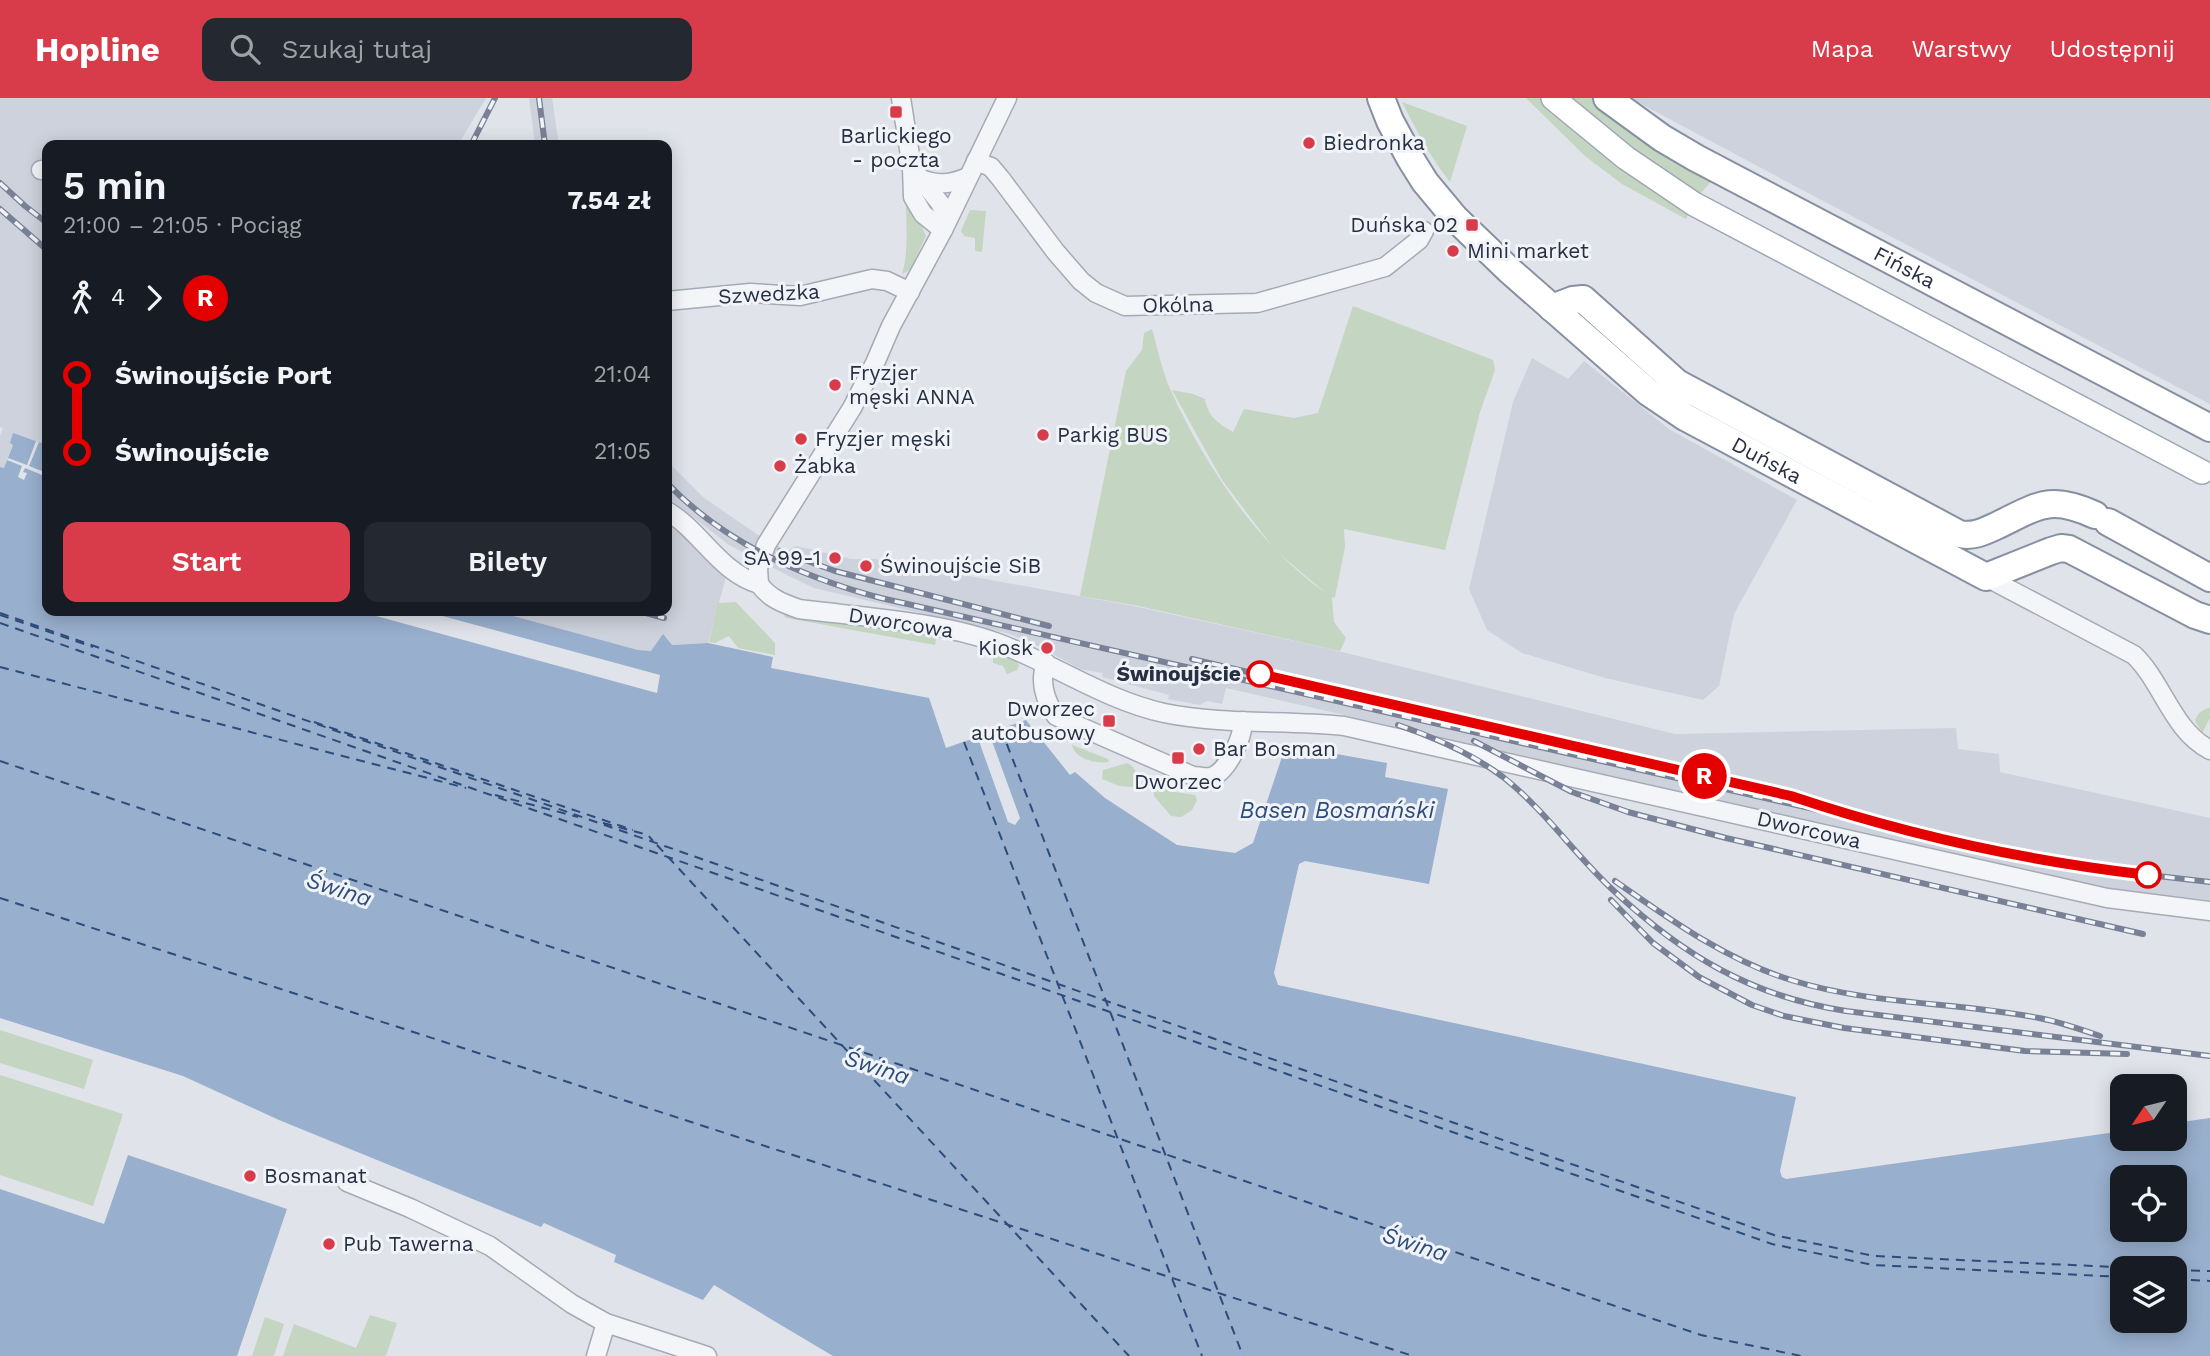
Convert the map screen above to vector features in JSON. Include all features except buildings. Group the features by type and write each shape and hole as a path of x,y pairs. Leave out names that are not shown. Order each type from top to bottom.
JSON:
{"highway":[{"name":"Duńska","path":"1381,98 1410,158 1443,205 1485,248 1664,405 1986,577"},
{"name":"Fińska","path":"1607,98 1662,138 1696,158 2210,428"},
{"path":"1552,308 1583,299 1677,383 1959,534 1977,534 2043,503 2071,505 2210,578"},
{"path":"1986,577 2051,551 2069,549 2194,615 2210,620"}],"main road":[{"path":"1553,98 1626,158 1694,204 2202,472"}],"street":[{"path":"901,98 917,173 913,197 930,221 946,225"},
{"path":"759,584 758,568 766,545 852,408 891,326 946,225 1007,98"},
{"name":"Okólna","path":"972,169 991,167 1081,281 1096,293 1125,306 1257,303 1385,267 1410,249 1424,231"},
{"path":"917,173 945,184 972,169"},
{"name":"Szwedzka","path":"672,301 750,293 800,296 872,279 887,281 910,292"},
{"name":"Dworcowa","path":"672,515 694,531 728,568 759,584 778,601 799,608 942,628 991,640 1102,691 1161,712 1192,718 1344,726 2108,898 2210,911"},
{"name":"Duńska","path":"1986,577 2134,655 2149,672 2174,715 2186,730 2210,750"},
{"path":"1046,663 1043,671 1046,699 1056,716 1193,776 1208,778 1219,773 1239,742 1243,721"},
{"path":"347,1182 422,1213 490,1246 572,1304 606,1322 707,1356"},
{"path":"596,1356 606,1322"}],"shaded area":[{"path":"0,98 486,98 461,140 42,140 42,443 13,444 4,468 0,467 0,436 3,428 0,427"},
{"path":"529,98 552,98 558,140 534,140"},
{"path":"1630,98 2210,98 2210,404 1791,184"},
{"path":"1532,358 1568,379 1584,361 1669,429 1797,500 1734,614 1719,686 1703,700 1605,678 1522,653 1487,630 1469,589 1513,402"},
{"path":"672,466 703,497 758,535 787,551 796,546 851,559 875,559 1134,606 1330,649 1675,734 1956,728 1958,749 1999,754 2000,772 2210,818 2210,900 2099,887 1226,688 1222,704 1207,701 1200,705 1168,699 1169,695 1102,677 1103,673 1080,669 1010,634 814,588 729,545 672,501"},
{"path":"672,522 681,528 726,577 708,643 672,645 651,651 638,650 513,616 672,616"}],"green space":[{"path":"1526,98 1540,98 1623,168 1688,214 1686,219 1622,184 1585,156"},
{"path":"1568,98 1594,98 1715,177 1700,194 1648,161"},
{"path":"1402,102 1467,126 1450,182 1418,133"},
{"path":"906,190 926,236 910,270 902,274 907,243"},
{"path":"970,210 986,211 982,252 975,251 975,238 964,236 961,231"},
{"path":"1353,306 1493,360 1495,370 1480,412 1445,550 1344,529 1345,547 1335,597 1332,598 1334,622 1346,638 1340,651 1134,605 1080,596 1126,371 1142,350 1144,333 1152,329 1168,384 1200,447 1236,502 1270,543 1222,480 1172,390 1205,399 1214,419 1233,432 1244,409 1294,418 1318,413","holes":["1282,556 1326,593 1301,574"]},
{"path":"736,602 775,643 775,655 738,648 729,636 715,643 709,642 718,603"},
{"path":"786,614 937,634 935,645 787,618 784,616"},
{"path":"997,653 1016,661 1019,665 1017,670 1007,674 1003,666 993,663 993,655"},
{"path":"2210,708 2210,718 2202,733 2195,721 2200,712"},
{"path":"1072,745 1108,759 1109,762 1086,760 1077,754"},
{"path":"1127,763 1133,767 1136,774 1133,787 1119,786 1102,779 1103,770"},
{"path":"1161,784 1175,792 1195,795 1197,800 1192,810 1181,817 1171,816 1154,796 1154,787"},
{"path":"0,1030 93,1060 84,1089 0,1063"},
{"path":"0,1075 123,1114 93,1206 0,1175"},
{"path":"370,1315 397,1323 386,1356 283,1356 294,1324 356,1348"},
{"path":"265,1317 284,1324 274,1356 252,1356"}],"water":[{"path":"13,433 42,442 42,616 513,616 638,650 651,651 663,634 672,645 708,643 773,657 771,668 929,698 946,748 1026,720 1070,775 1075,772 1105,798 1177,845 1235,853 1253,843 1286,745 1387,763 1385,777 1448,789 1429,884 1305,861 1299,864 1274,973 1278,985 1796,1097 1780,1171 1786,1179 2110,1133 2110,1152 2188,1152 2188,1121 2210,1118 2210,1356 833,1356 714,1285 703,1300 614,1262 616,1255 544,1223 541,1227 279,1120 183,1076 0,1018 0,467 4,468 13,445 10,443"},
{"path":"128,1155 287,1209 237,1356 0,1356 0,1189 104,1224"}],"pier":[{"path":"36,441 39,442 29,466 42,471 42,475 25,468 23,472 27,473 24,480 18,477 22,466 7,460 8,458 27,465"},
{"path":"376,616 442,616 660,675 657,693"},
{"path":"989,733 1020,818 1015,825 1008,822 978,737"}],"ferry route":[{"path":"0,613 1774,1235 1874,1256 2110,1267"},
{"path":"0,615 93,647"},
{"path":"0,623 1772,1244 1873,1265 2110,1276"},
{"path":"0,667 466,788"},
{"path":"314,722 633,830"},
{"path":"1001,729 1243,1356"},
{"path":"964,742 1202,1356"},
{"path":"0,761 1701,1335 1801,1356"},
{"path":"495,795 578,817"},
{"path":"603,823 648,835 653,841"},
{"path":"657,845 1129,1356"},
{"path":"0,898 1413,1356"},
{"path":"2187,1270 2210,1271"},
{"path":"2187,1280 2210,1281"}],"railway":[{"path":"474,140 495,98"},
{"path":"539,98 544,140"},
{"path":"0,183 42,219"},
{"path":"0,209 42,246"},
{"path":"672,488 713,523 766,555 822,580 881,598 1995,850 2123,872 2210,882"},
{"path":"780,551 835,571 1049,626"},
{"path":"657,616 664,618"},
{"path":"1192,659 1291,682"},
{"path":"1398,725 1453,747 1503,777 1533,804 1600,877 1640,914 1693,954 1749,984 1812,1004 1846,1011 2210,1056"},
{"path":"1474,741 1572,792 1628,812 1726,838 2143,934"},
{"path":"1615,881 1722,950 1744,962 1791,980 1883,999 2039,1018 2100,1036"},
{"path":"1611,900 1653,943 1699,977 1752,1005 1784,1016 1844,1028 2025,1051 2127,1054"}],"train":[{"name":"R","path":"1260,674 1791,796 1868,821 1953,841 2063,863 2148,875"}],"place":[{"name":"Barlickiego - poczta","path":"896,112"},
{"name":"Biedronka","path":"1309,143"},
{"name":"Duńska 02","path":"1472,225"},
{"name":"Mini market","path":"1453,251"},
{"name":"Fryzjer męski ANNA","path":"835,385"},
{"name":"Parkig BUS","path":"1043,435"},
{"name":"Fryzjer męski","path":"801,439"},
{"name":"Żabka","path":"780,466"},
{"name":"SA 99-1","path":"835,558"},
{"name":"Świnoujście SiB","path":"866,566"},
{"name":"Kiosk","path":"1047,648"},
{"name":"Świnoujście","path":"1260,674"},
{"name":"Dworzec autobusowy","path":"1109,721"},
{"name":"Bar Bosman","path":"1199,749"},
{"name":"Dworzec","path":"1178,758"},
{"name":"Bosmanat","path":"250,1176"},
{"name":"Pub Tawerna","path":"329,1244"}],"water label":[{"name":"Basen Bosmański","path":"1337,810"},
{"name":"Świna","path":"339,889"},
{"name":"Świna","path":"877,1067"},
{"name":"Świna","path":"1415,1244"}]}
